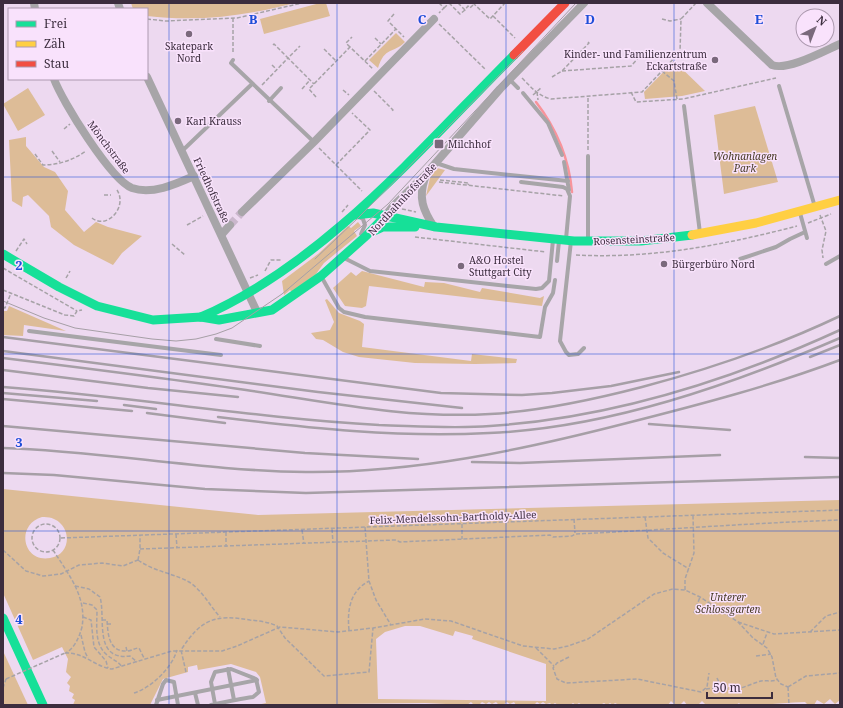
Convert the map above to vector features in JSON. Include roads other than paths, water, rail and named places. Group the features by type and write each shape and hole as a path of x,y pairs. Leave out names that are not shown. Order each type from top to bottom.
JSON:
{"street":[{"name":"Nordbahnhofstraße","path":"201,317 249,294 293,265 355,215 565,3"},
{"name":"Nordbahnhofstraße","path":"5,256 59,287 97,306 136,317 153,320 201,317 219,320 242,317 257,312 272,310 320,276 369,233 393,206 426,174 516,72 584,3"},
{"path":"707,3 772,65 783,67 840,44"},
{"path":"242,212 314,142 434,19"},
{"name":"Friedhofstraße","path":"148,79 222,234 257,312"},
{"name":"Mönchstraße","path":"55,80 76,119 114,173 124,184 133,188 145,190 162,188 194,176"},
{"path":"426,174 421,193 424,211 434,227"},
{"name":"Rosensteinstraße","path":"369,233 383,227 424,226 562,240 651,240 700,234 817,208 840,200"},
{"name":"Rosensteinstraße","path":"355,215 363,213 386,215 424,226"},
{"path":"222,234 230,225"},
{"path":"3,618 43,705"}],"lane":[{"path":"233,60 232,63 252,84 314,142"},
{"path":"509,80 518,88"},
{"path":"182,151 252,84"},
{"path":"779,86 817,208"},
{"path":"269,100 281,88"},
{"path":"523,93 530,99 548,124 562,155"},
{"path":"684,106 700,234"},
{"path":"588,156 588,241"},
{"path":"557,261 570,195 564,162"},
{"path":"436,163 454,169 568,181"},
{"path":"521,182 563,186 570,195"},
{"path":"800,212 807,238"},
{"path":"355,215 363,220 364,230 358,238 327,264 320,276 339,308 344,312 365,317 540,338 543,316 547,302 554,295 555,280"},
{"path":"740,259 776,247 790,238 805,232"},
{"path":"342,257 370,271 536,289 542,288 549,281 562,240"},
{"path":"562,240 560,341 569,355 578,354 584,348"},
{"path":"826,264 840,256"},
{"path":"29,331 221,355"},
{"path":"216,339 260,346"},
{"path":"228,669 234,700"},
{"path":"228,669 252,676 256,680 259,692 257,695 213,705 211,681 214,673 228,669"},
{"path":"156,703 166,680 173,681 178,705"},
{"path":"156,703 177,696 256,680"},
{"path":"195,693 198,705"}],"waterway":[{"path":"536,102 550,122 565,155 572,192"}],"tunnel":[{"path":"230,225 242,212"}],"tram line":[{"path":"3,301 44,318 75,328 152,339 176,341 196,339 232,328 282,294 388,204 576,3"},
{"path":"315,259 359,217 523,51"}],"railway":[{"path":"3,358 185,381 398,412 459,415 490,414 509,413 567,404 623,392 667,380 718,365 768,347 840,316"},
{"path":"3,387 332,422 434,427 490,426 535,422 580,415 669,394 756,365 840,330"},
{"path":"3,337 441,393 522,395 552,393 611,386 679,372"},
{"path":"218,417 286,425 387,433 455,434 534,429 579,423 668,401 756,372 840,338"},
{"path":"810,357 840,345"},
{"path":"3,351 318,392 462,408"},
{"path":"3,448 79,453 192,465 268,471 306,472 387,469 508,451 588,433 734,394 788,378 840,360"},
{"path":"3,370 148,388 238,397"},
{"path":"3,393 97,401"},
{"path":"3,399 132,411"},
{"path":"124,405 156,409"},
{"path":"147,413 225,423"},
{"path":"649,424 730,430"},
{"path":"3,426 305,453 418,459"},
{"path":"472,462 520,463 720,455"},
{"path":"805,457 840,458"},
{"path":"3,473 54,475 205,489 306,493 840,477"}],"place":[{"name":"Skatepark Nord","path":"189,34"},
{"name":"Kinder- und Familienzentrum Eckartstraße","path":"715,60"},
{"name":"Karl Krauss","path":"178,121"},
{"name":"Milchhof","path":"439,144"},
{"name":"Bürgerbüro Nord","path":"664,264"},
{"name":"A&O Hostel Stuttgart City","path":"461,266"}],"park label":[{"name":"Wohnanlagen Park","path":"745,162"},
{"name":"Unterer Schlossgarten","path":"728,602"}]}
